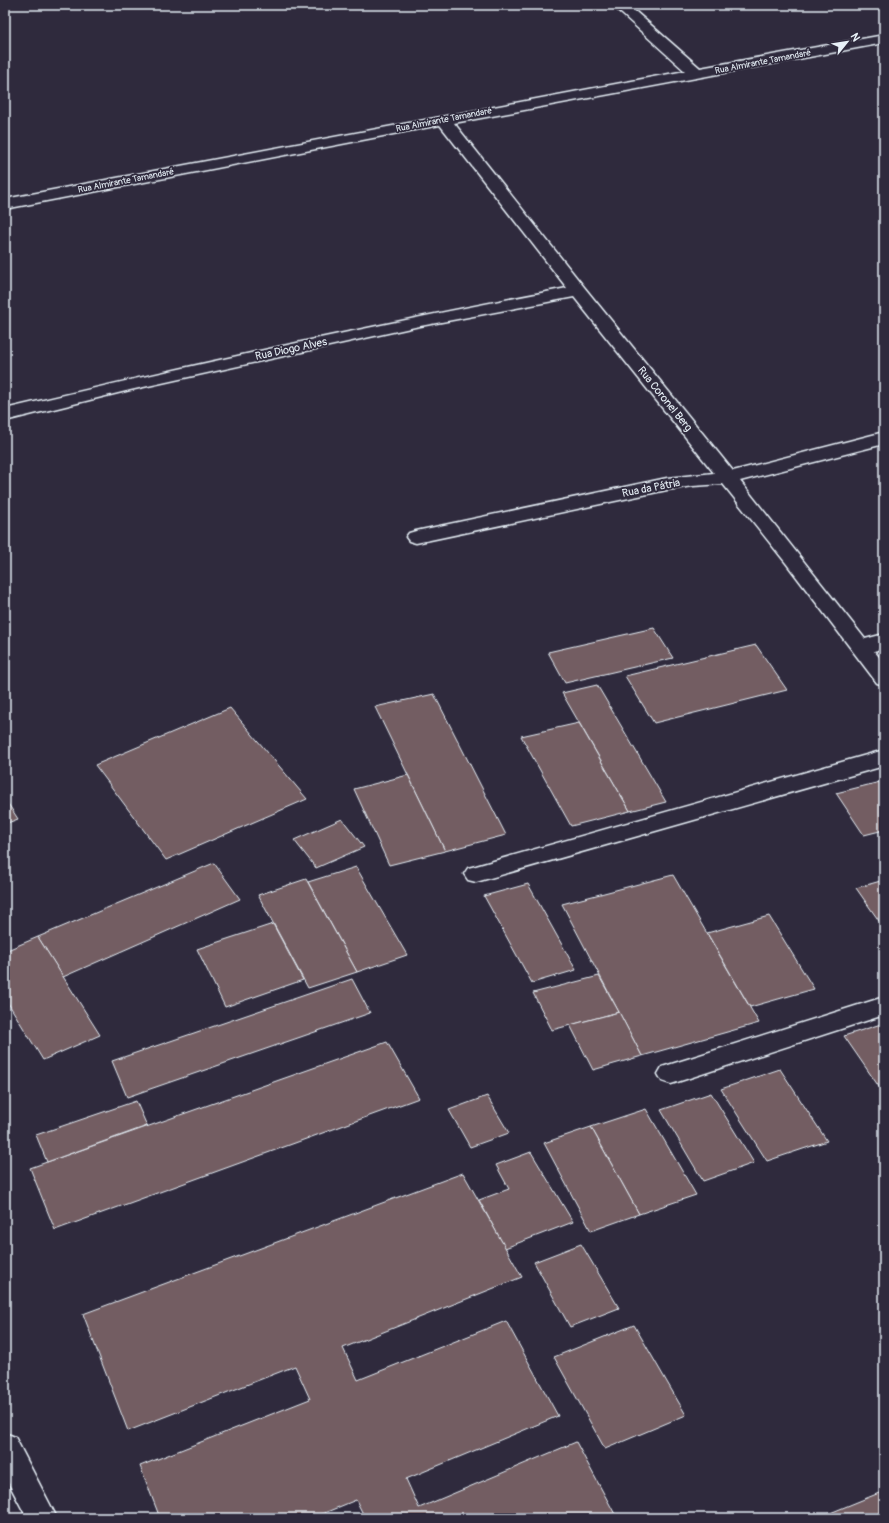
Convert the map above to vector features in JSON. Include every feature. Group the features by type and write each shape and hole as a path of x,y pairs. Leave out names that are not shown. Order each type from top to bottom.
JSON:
{"street":[{"path":"619,5 697,74"},
{"name":"Rua Almirante Tamandaré","path":"5,204 444,120 884,39"},
{"name":"Rua Coronel Berg","path":"444,120 578,292 729,478 862,647 884,678"},
{"name":"Rua Diogo Alves","path":"5,415 130,385 415,322 578,292"},
{"name":"Rua da Pátria","path":"416,537 668,484 693,480 729,478 884,438"},
{"path":"862,647 884,641"},
{"path":"476,874 884,758"},
{"path":"671,1074 884,1006"},
{"path":"5,1446 42,1518"}],"building":[{"path":"654,628 673,658 565,683 548,652"},
{"path":"756,645 787,690 654,723 625,676"},
{"path":"597,685 666,802 630,811 562,693"},
{"path":"434,694 506,835 445,851 375,707"},
{"path":"230,708 307,799 166,860 95,765"},
{"path":"579,723 630,811 571,826 521,736"},
{"path":"408,775 445,851 389,865 354,789"},
{"path":"884,781 884,830 864,835 836,793"},
{"path":"5,799 18,819 5,824"},
{"path":"342,819 364,847 316,868 294,840"},
{"path":"214,863 240,899 63,977 38,937"},
{"path":"356,867 407,955 357,972 308,882"},
{"path":"673,875 759,1023 642,1056 562,904"},
{"path":"306,879 357,972 308,988 258,895"},
{"path":"884,880 884,928 856,888"},
{"path":"528,884 576,970 532,983 484,896"},
{"path":"769,916 814,989 750,1007 707,933"},
{"path":"273,924 303,980 225,1007 197,949"},
{"path":"38,937 100,1035 43,1060 5,998 5,951"},
{"path":"599,976 619,1012 552,1030 533,993"},
{"path":"352,979 370,1013 127,1097 112,1061"},
{"path":"619,1012 642,1056 593,1070 570,1025"},
{"path":"884,1023 884,1094 844,1036"},
{"path":"387,1042 419,1098 55,1230 30,1168"},
{"path":"780,1069 827,1141 767,1161 721,1089"},
{"path":"711,1093 754,1163 703,1181 661,1110"},
{"path":"487,1096 509,1133 470,1147 449,1110"},
{"path":"136,1101 147,1126 47,1162 36,1135"},
{"path":"646,1109 696,1195 639,1214 591,1127"},
{"path":"591,1127 639,1214 591,1231 544,1143"},
{"path":"531,1152 573,1222 505,1248 479,1200 509,1189 496,1165"},
{"path":"463,1173 522,1277 343,1348 358,1380 506,1321 558,1416 406,1479 419,1508 576,1442 617,1518 365,1518 356,1500 312,1518 160,1518 140,1466 310,1399 295,1366 128,1431 83,1314"},
{"path":"581,1244 619,1308 570,1327 534,1262"},
{"path":"634,1325 686,1415 605,1449 554,1357"},
{"path":"884,1491 884,1518 818,1518"}]}
